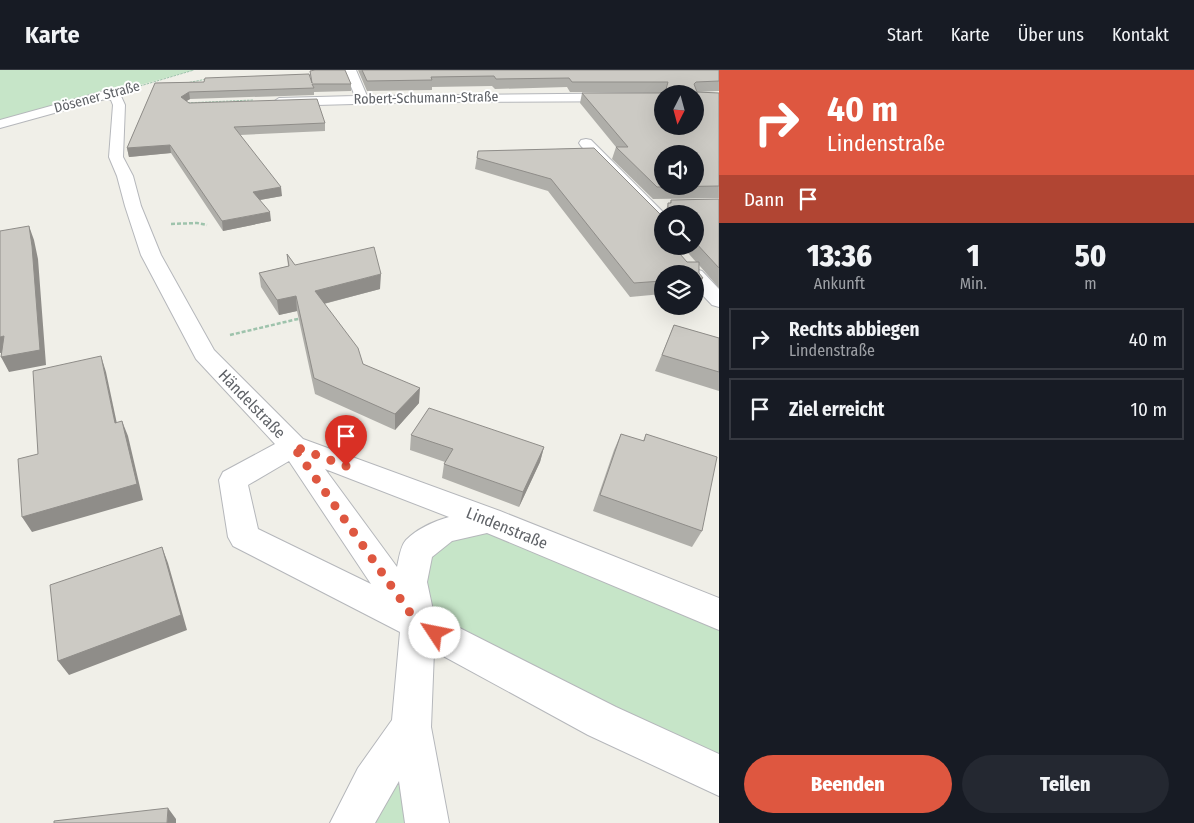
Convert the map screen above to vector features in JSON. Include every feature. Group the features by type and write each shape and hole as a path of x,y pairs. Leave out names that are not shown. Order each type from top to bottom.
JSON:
{"street":[{"path":"350,70 362,99"},
{"name":"Dösener Straße","path":"0,124 105,95"},
{"name":"Händelstraße","path":"105,95 116,97 119,105 116,157 126,176 151,255 204,354 293,446 418,624"},
{"name":"Robert-Schumann-Straße","path":"264,102 362,99 654,97"},
{"path":"586,143 654,214"},
{"path":"704,285 719,301"},
{"path":"293,446 233,480 244,537 418,624 602,721 719,775"},
{"name":"Lindenstraße","path":"293,446 489,520 719,614"},
{"path":"427,823 411,727 418,624 410,582 417,550 443,530 489,520"},
{"path":"352,823 373,782 411,727"}],"path":[{"name":"Dösener Straße","path":"105,95 194,70"},
{"path":"184,85 207,79"},
{"path":"177,103 204,102"},
{"path":"167,224 197,223 207,225"},
{"path":"227,335 307,317"}],"green space":[{"path":"0,70 194,70 0,124"},
{"path":"489,520 719,614 719,775 418,624 417,550"},
{"path":"411,727 427,823 352,823"}],"building":[{"path":"345,70 351,84 312,84 314,88 189,92 181,97 189,103 317,99 325,123 234,127 281,187 253,192 270,212 222,221 170,145 127,148 155,83 204,82 205,78 309,74 312,83 310,71"},
{"path":"362,70 719,70 719,81 696,82 694,85 667,85 668,82 572,82 569,78 496,79 494,76 431,77 432,80 367,81"},
{"path":"704,92 719,93 719,186 704,186 704,145 654,145 654,184 616,147 628,147 582,93 654,93 654,135 704,135"},
{"path":"594,148 654,208 654,255 681,255 687,262 699,262 699,265 654,265 654,282 634,283 551,179 477,158 478,151"},
{"path":"719,199 719,268 704,252 704,205 668,205 668,203 671,203 671,200"},
{"path":"29,226 40,350 1,357 4,336 0,337 0,231"},
{"path":"374,247 381,274 315,291 358,348 363,364 420,388 395,414 314,378 296,296 277,300 259,273 289,266 287,254 295,265"},
{"path":"674,325 719,338 719,372 662,355"},
{"path":"101,356 115,423 122,421 137,484 22,517 18,459 38,454 33,371"},
{"path":"429,408 544,447 523,492 444,464 453,449 411,435"},
{"path":"621,434 644,441 646,434 717,457 702,531 600,495"},
{"path":"162,547 181,615 58,661 50,585"},
{"path":"168,808 167,823 54,823 54,821"}],"route":[{"path":"346,466 293,446 418,624 435,633"}]}
